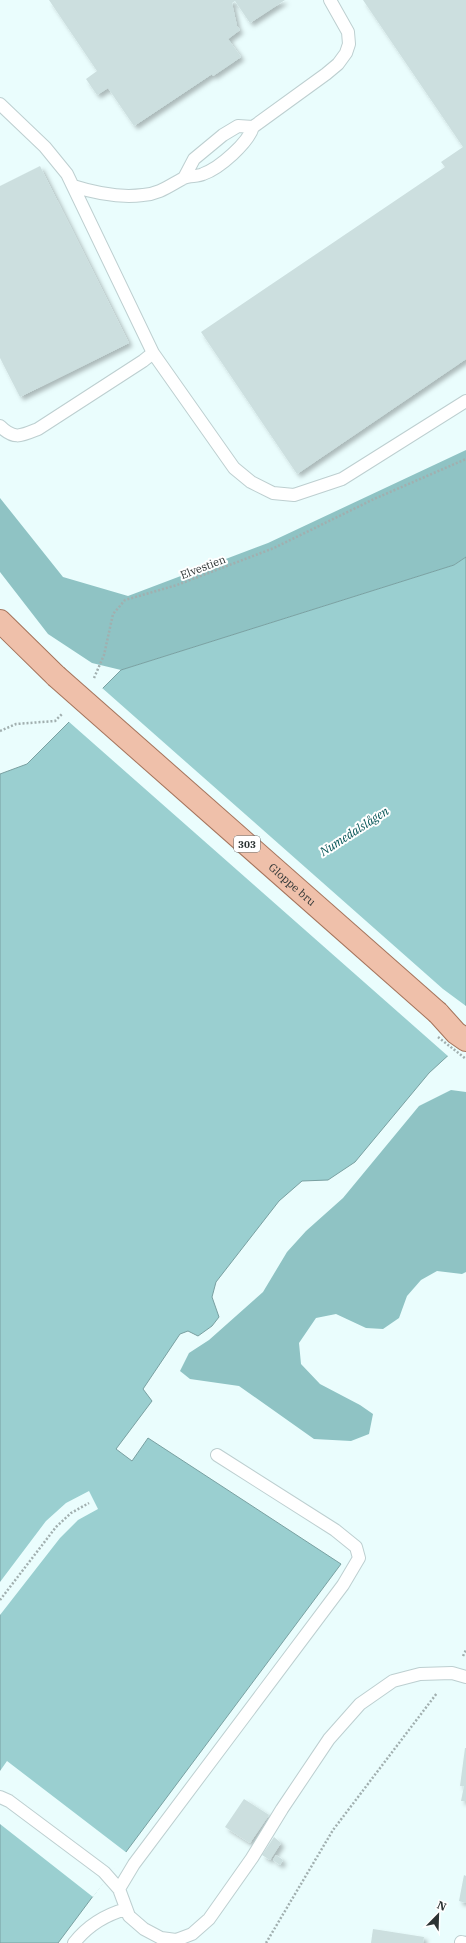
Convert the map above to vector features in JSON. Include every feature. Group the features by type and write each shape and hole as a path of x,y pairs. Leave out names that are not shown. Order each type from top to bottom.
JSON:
{"main road":[{"name":"Gloppe bru","path":"0,621 56,676 438,1012 456,1033 466,1040"},
{"name":"Gloppe bru","path":"438,1012 466,1023"}],"lane":[{"path":"73,186 91,192 143,195 165,190 184,178 199,176 210,171 242,146 251,134 253,127 326,74 338,64 346,53 349,44 348,32 330,0"},
{"path":"0,104 45,147 67,174 153,353 234,468 251,482 273,492 294,495 342,479 466,401"},
{"path":"184,178 194,159 223,135 238,126 253,127"},
{"path":"0,426 8,434 14,436 24,435 38,429 153,353"},
{"path":"119,1889 134,1864 343,1586 359,1558 356,1547 335,1530 218,1455"},
{"path":"0,1797 9,1801 104,1872 119,1889 129,1916 144,1929 161,1938 176,1940 189,1938 209,1919 252,1858 282,1809 329,1739 360,1704 394,1681 420,1674 452,1673 466,1677"},
{"path":"74,1943 92,1925 107,1915 126,1909"}],"path":[{"name":"Elvestien","path":"91,681 96,676 104,656 113,614 125,600 177,585 274,548 374,499 466,459"},
{"path":"0,730 16,724 55,721 66,710"},
{"path":"0,1600 56,1527 71,1513 89,1503"},
{"path":"266,1943 333,1830 452,1673 466,1650"}],"shaded area":[{"path":"466,450 466,557 454,565 121,670 92,663 48,634 0,572 0,498 63,577 128,596 268,543"},
{"path":"451,1090 466,1092 466,1272 462,1274 437,1271 421,1280 407,1296 399,1318 383,1329 366,1328 336,1314 316,1318 299,1343 301,1364 320,1384 360,1405 373,1414 369,1434 351,1441 314,1439 239,1386 190,1379 180,1371 189,1353 209,1340 263,1292 287,1252 306,1231 343,1198 419,1106"}],"water":[{"name":"Numedalslågen","path":"466,557 466,1039 429,1073 355,1162 328,1180 302,1181 279,1201 216,1282 212,1297 219,1317 212,1326 198,1336 188,1331 180,1334 143,1389 152,1401 116,1449 132,1461 148,1438 341,1564 58,1943 0,1943 0,774 27,764 121,670 454,565"}],"pier":[{"path":"101,687 443,989 466,1006 466,1042 449,1057 68,721"},
{"path":"89,1491 98,1509 78,1520 60,1538 0,1615 0,1582 46,1521 66,1503"},
{"path":"7,1761 127,1853 93,1897 0,1824 0,1771"}],"building":[{"path":"49,0 285,0 250,23 235,1 232,3 237,26 240,30 228,39 241,57 213,76 212,74 134,126 108,88 97,95 86,79 97,71"},
{"path":"363,0 466,0 466,359 297,474 201,332 445,167 441,162 463,147"},
{"path":"40,166 129,343 20,397 0,358 0,186"},
{"path":"465,1748 466,1801 461,1801 464,1786 460,1786"},
{"path":"244,1799 269,1815 250,1843 225,1827"},
{"path":"274,1837 281,1843 270,1860 262,1855"},
{"path":"276,1855 283,1860 280,1865 273,1860"},
{"path":"464,1875 466,1876 466,1903 459,1901"},
{"path":"373,1929 424,1937 423,1943 371,1943"}]}
